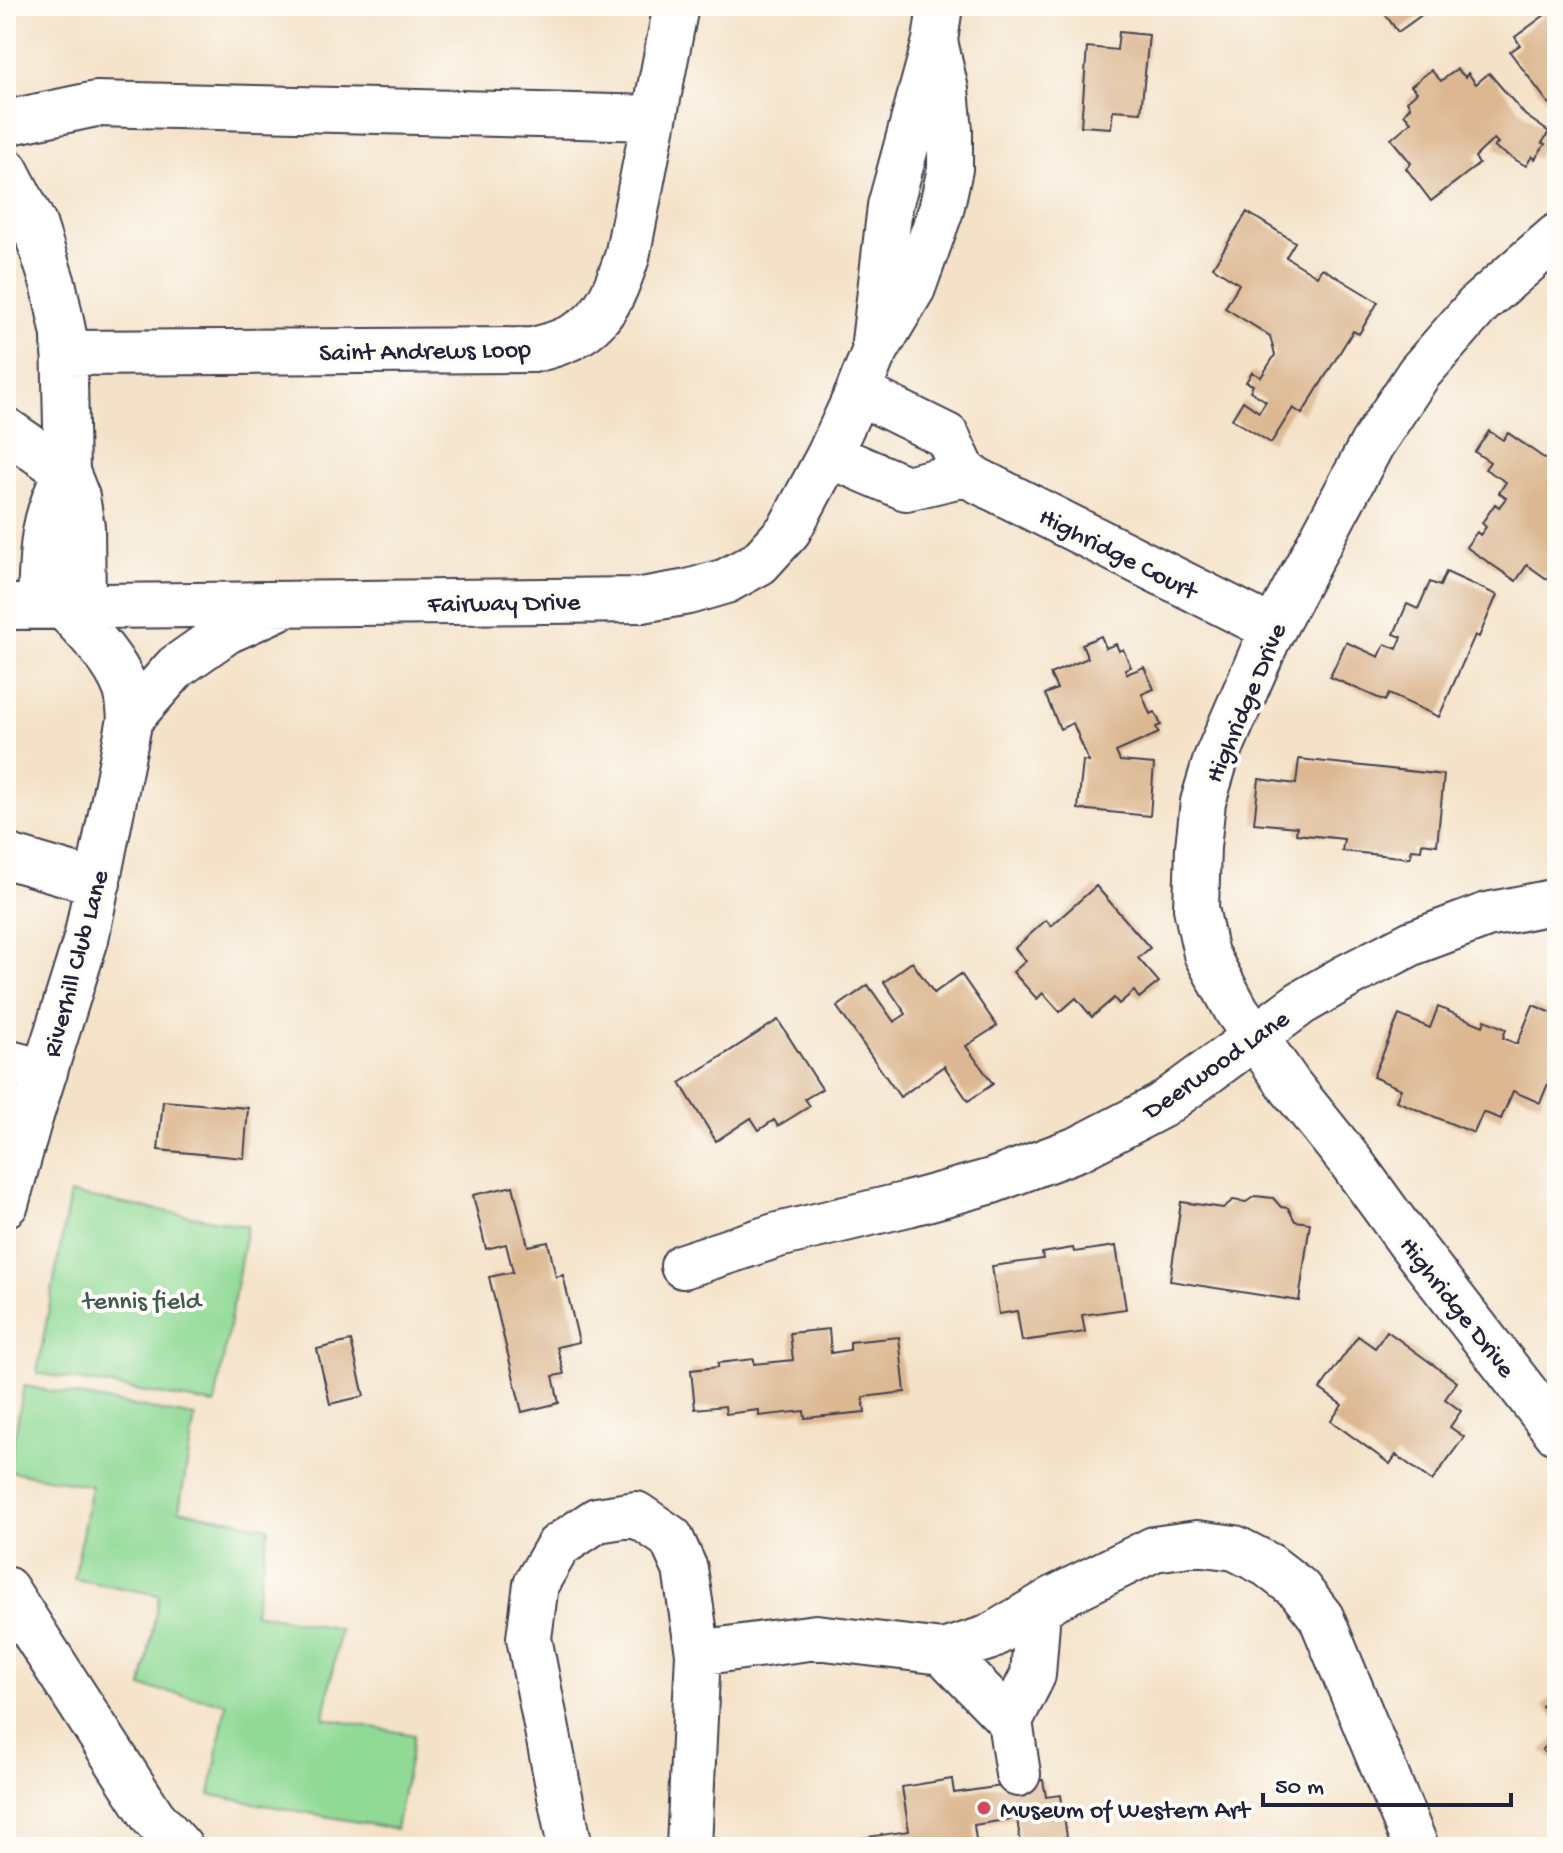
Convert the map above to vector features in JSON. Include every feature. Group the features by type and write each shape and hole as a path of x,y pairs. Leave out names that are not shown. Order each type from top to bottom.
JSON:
{"street":[{"name":"Saint Andrews Loop","path":"64,353 533,350 561,343 585,330 604,310 618,286 627,257 676,6"},
{"name":"Fairway Drive","path":"48,606 642,600 726,581 759,563 789,530 829,455 865,374 913,288 941,210 950,169 950,131 937,23"},
{"path":"6,123 96,104 654,118"},
{"path":"6,170 34,224 54,287 64,335 67,472 56,492 42,541 48,606"},
{"name":"Highridge Drive","path":"1557,236 1480,303 1419,373 1372,444 1273,629 1216,759 1203,802 1196,908 1206,954 1237,1011 1290,1086 1557,1433"},
{"path":"829,455 906,488 965,474 947,436 865,374"},
{"path":"6,430 67,472"},
{"name":"Highridge Court","path":"965,474 1273,629"},
{"path":"130,719 176,667 227,631 288,603"},
{"name":"Riverhill Club Lane","path":"6,1204 25,1067 86,939 130,719 126,690 99,646 48,606"},
{"path":"6,856 98,883"},
{"name":"Deerwood Lane","path":"683,1266 778,1235 992,1181 1080,1148 1161,1106 1301,1003 1346,977 1412,943 1487,915 1557,901"},
{"path":"570,1847 529,1638 536,1584 558,1546 597,1520 636,1514 671,1538 685,1569 698,1653 689,1847"},
{"path":"698,1653 816,1637 943,1652 988,1638 1154,1549 1197,1543 1235,1548 1268,1565 1299,1589 1321,1617 1416,1847"},
{"path":"6,1589 153,1817 180,1847"},
{"path":"1018,1774 1010,1721 1033,1675 1038,1609"},
{"path":"943,1652 1010,1721"}],"green space":[{"name":"tennis field","path":"70,1194 247,1226 215,1404 37,1373"},
{"path":"24,1386 195,1417 179,1510 269,1527 254,1613 340,1629 324,1718 414,1735 396,1829 210,1795 226,1703 142,1687 159,1595 74,1579 91,1486 8,1471"}],"building":[{"path":"1379,6 1434,6 1398,32"},
{"path":"1557,6 1557,97 1549,104 1510,52 1520,45 1515,37"},
{"path":"1119,32 1149,35 1141,112 1113,110 1111,128 1081,126 1087,47 1117,50"},
{"path":"1457,69 1465,77 1468,73 1476,84 1489,73 1525,115 1549,132 1535,159 1532,156 1526,166 1494,147 1498,143 1494,139 1475,157 1479,164 1431,201 1406,168 1411,163 1391,139 1411,122 1404,114 1410,107 1407,101 1417,92 1411,86 1431,70 1441,81"},
{"path":"1247,212 1295,242 1286,257 1317,276 1322,268 1378,302 1359,334 1353,331 1302,414 1293,408 1271,443 1232,419 1243,401 1259,412 1266,401 1250,391 1253,385 1246,382 1252,372 1261,377 1275,355 1270,336 1225,308 1239,284 1213,267"},
{"path":"1489,431 1503,440 1508,433 1557,467 1557,565 1547,579 1527,565 1516,581 1466,547 1477,532 1480,535 1486,527 1482,523 1495,504 1499,507 1506,498 1499,493 1506,482 1485,469 1490,462 1475,452"},
{"path":"1446,572 1497,595 1479,637 1475,635 1439,717 1389,694 1385,701 1330,677 1346,642 1379,657 1385,644 1397,649 1402,637 1394,634 1407,604 1418,609 1430,582 1440,586"},
{"path":"1101,636 1106,648 1116,644 1119,651 1123,649 1131,667 1125,669 1127,674 1144,667 1154,689 1142,694 1150,714 1155,712 1161,725 1156,727 1159,733 1116,752 1120,761 1154,764 1150,816 1078,809 1083,761 1089,762 1073,723 1060,729 1045,694 1057,689 1050,674 1088,658 1082,644"},
{"path":"1299,759 1444,775 1437,845 1422,843 1421,850 1411,849 1410,858 1342,851 1344,839 1296,834 1297,827 1254,823 1259,779 1296,784"},
{"path":"1096,886 1150,948 1138,958 1159,982 1139,998 1134,991 1119,1004 1114,998 1092,1017 1076,998 1060,1012 1043,993 1037,999 1013,972 1026,961 1015,948 1046,920 1051,926"},
{"path":"912,962 934,993 961,974 997,1026 966,1046 993,1084 968,1101 944,1066 900,1097 837,1007 868,985 894,1022 906,1014 884,982"},
{"path":"1533,1005 1557,1015 1557,1062 1540,1103 1513,1091 1501,1119 1483,1112 1474,1133 1396,1101 1401,1089 1373,1077 1399,1015 1430,1028 1438,1007 1483,1026 1485,1020 1506,1029 1503,1038 1517,1044"},
{"path":"778,1020 822,1089 805,1099 810,1106 778,1126 774,1120 759,1130 751,1118 716,1141 680,1083"},
{"path":"163,1101 248,1108 244,1158 158,1150"},
{"path":"513,1186 528,1246 548,1242 556,1277 563,1275 579,1342 557,1347 564,1374 553,1376 559,1403 522,1412 489,1277 513,1272 506,1244 486,1249 473,1195"},
{"path":"1255,1196 1273,1198 1281,1207 1288,1208 1295,1221 1310,1223 1299,1301 1170,1281 1181,1202 1223,1208 1233,1200 1246,1202"},
{"path":"1116,1246 1126,1309 1082,1315 1085,1332 1022,1341 1017,1311 999,1314 992,1266 1043,1259 1042,1253 1073,1248 1074,1252"},
{"path":"829,1329 831,1353 850,1350 850,1342 899,1337 905,1392 863,1397 865,1412 805,1418 804,1411 759,1416 759,1410 726,1414 725,1406 695,1409 691,1370 754,1359 754,1364 793,1360 790,1333"},
{"path":"1387,1331 1457,1382 1445,1399 1461,1411 1450,1427 1464,1437 1432,1481 1396,1455 1390,1464 1331,1421 1342,1405 1320,1389 1358,1336 1375,1348"},
{"path":"351,1341 364,1396 330,1404 317,1349"},
{"path":"1557,1691 1557,1721 1542,1706"},
{"path":"1557,1736 1557,1765 1542,1750"},
{"name":"Museum of Western Art","path":"952,1779 954,1793 1043,1780 1046,1797 1061,1795 1068,1844 1083,1841 1084,1847 1021,1847 1017,1818 974,1825 977,1847 820,1847 820,1844 909,1831 902,1787"}],"place":[{"name":"Museum of Western Art","path":"984,1808"}]}
